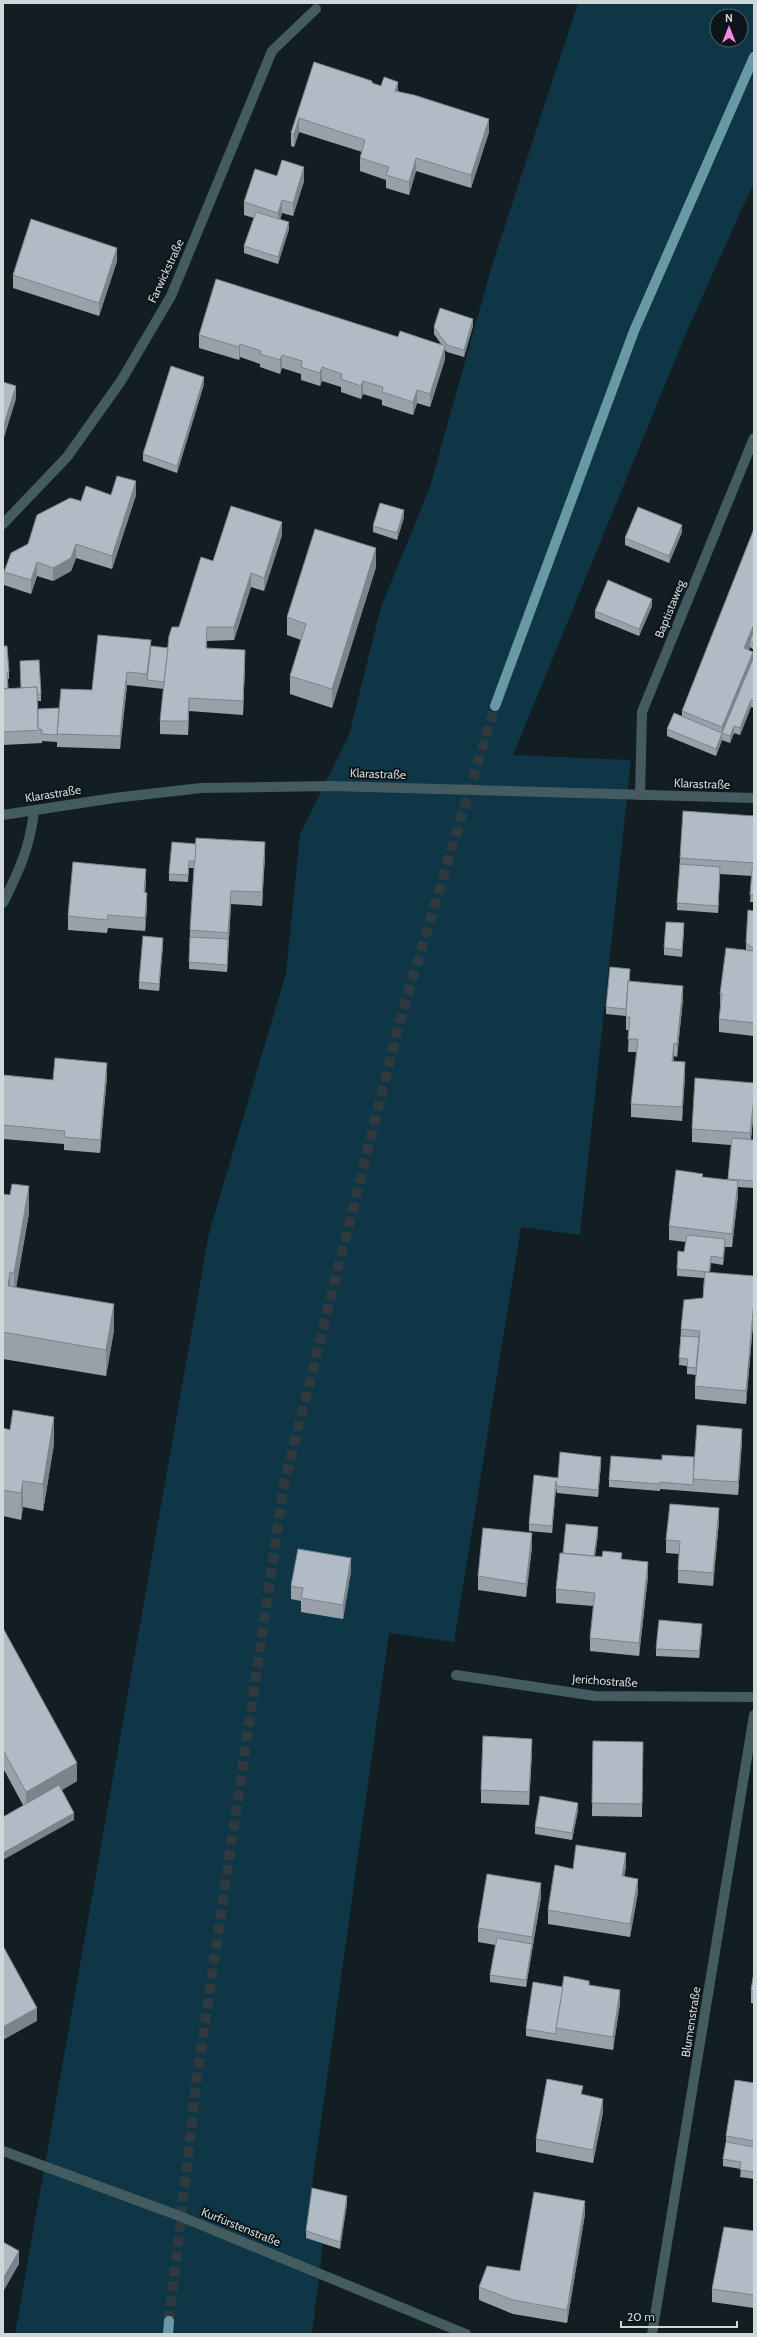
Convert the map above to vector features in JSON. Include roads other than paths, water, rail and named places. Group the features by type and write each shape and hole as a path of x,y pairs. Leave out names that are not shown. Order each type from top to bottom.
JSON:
{"main road":[{"path":"495,706 634,331 754,57"},
{"path":"168,2334 169,2321"}],"street":[{"name":"Farwickstraße","path":"3,524 67,457 121,381 171,296 272,51 316,9"},
{"name":"Baptistaweg","path":"640,795 642,712 754,438"},
{"name":"Klarastraße","path":"3,815 114,798 201,788 331,786 754,798"},
{"path":"3,903 22,864 31,834 34,811"},
{"name":"Jerichostraße","path":"456,1675 595,1696 754,1697"},
{"name":"Blumenstraße","path":"652,2334 754,1715"},
{"name":"Kurfürstenstraße","path":"3,2151 177,2215 466,2334"}],"tunnel":[{"path":"169,2321 197,2077 284,1485 400,1020 495,706"}]}
